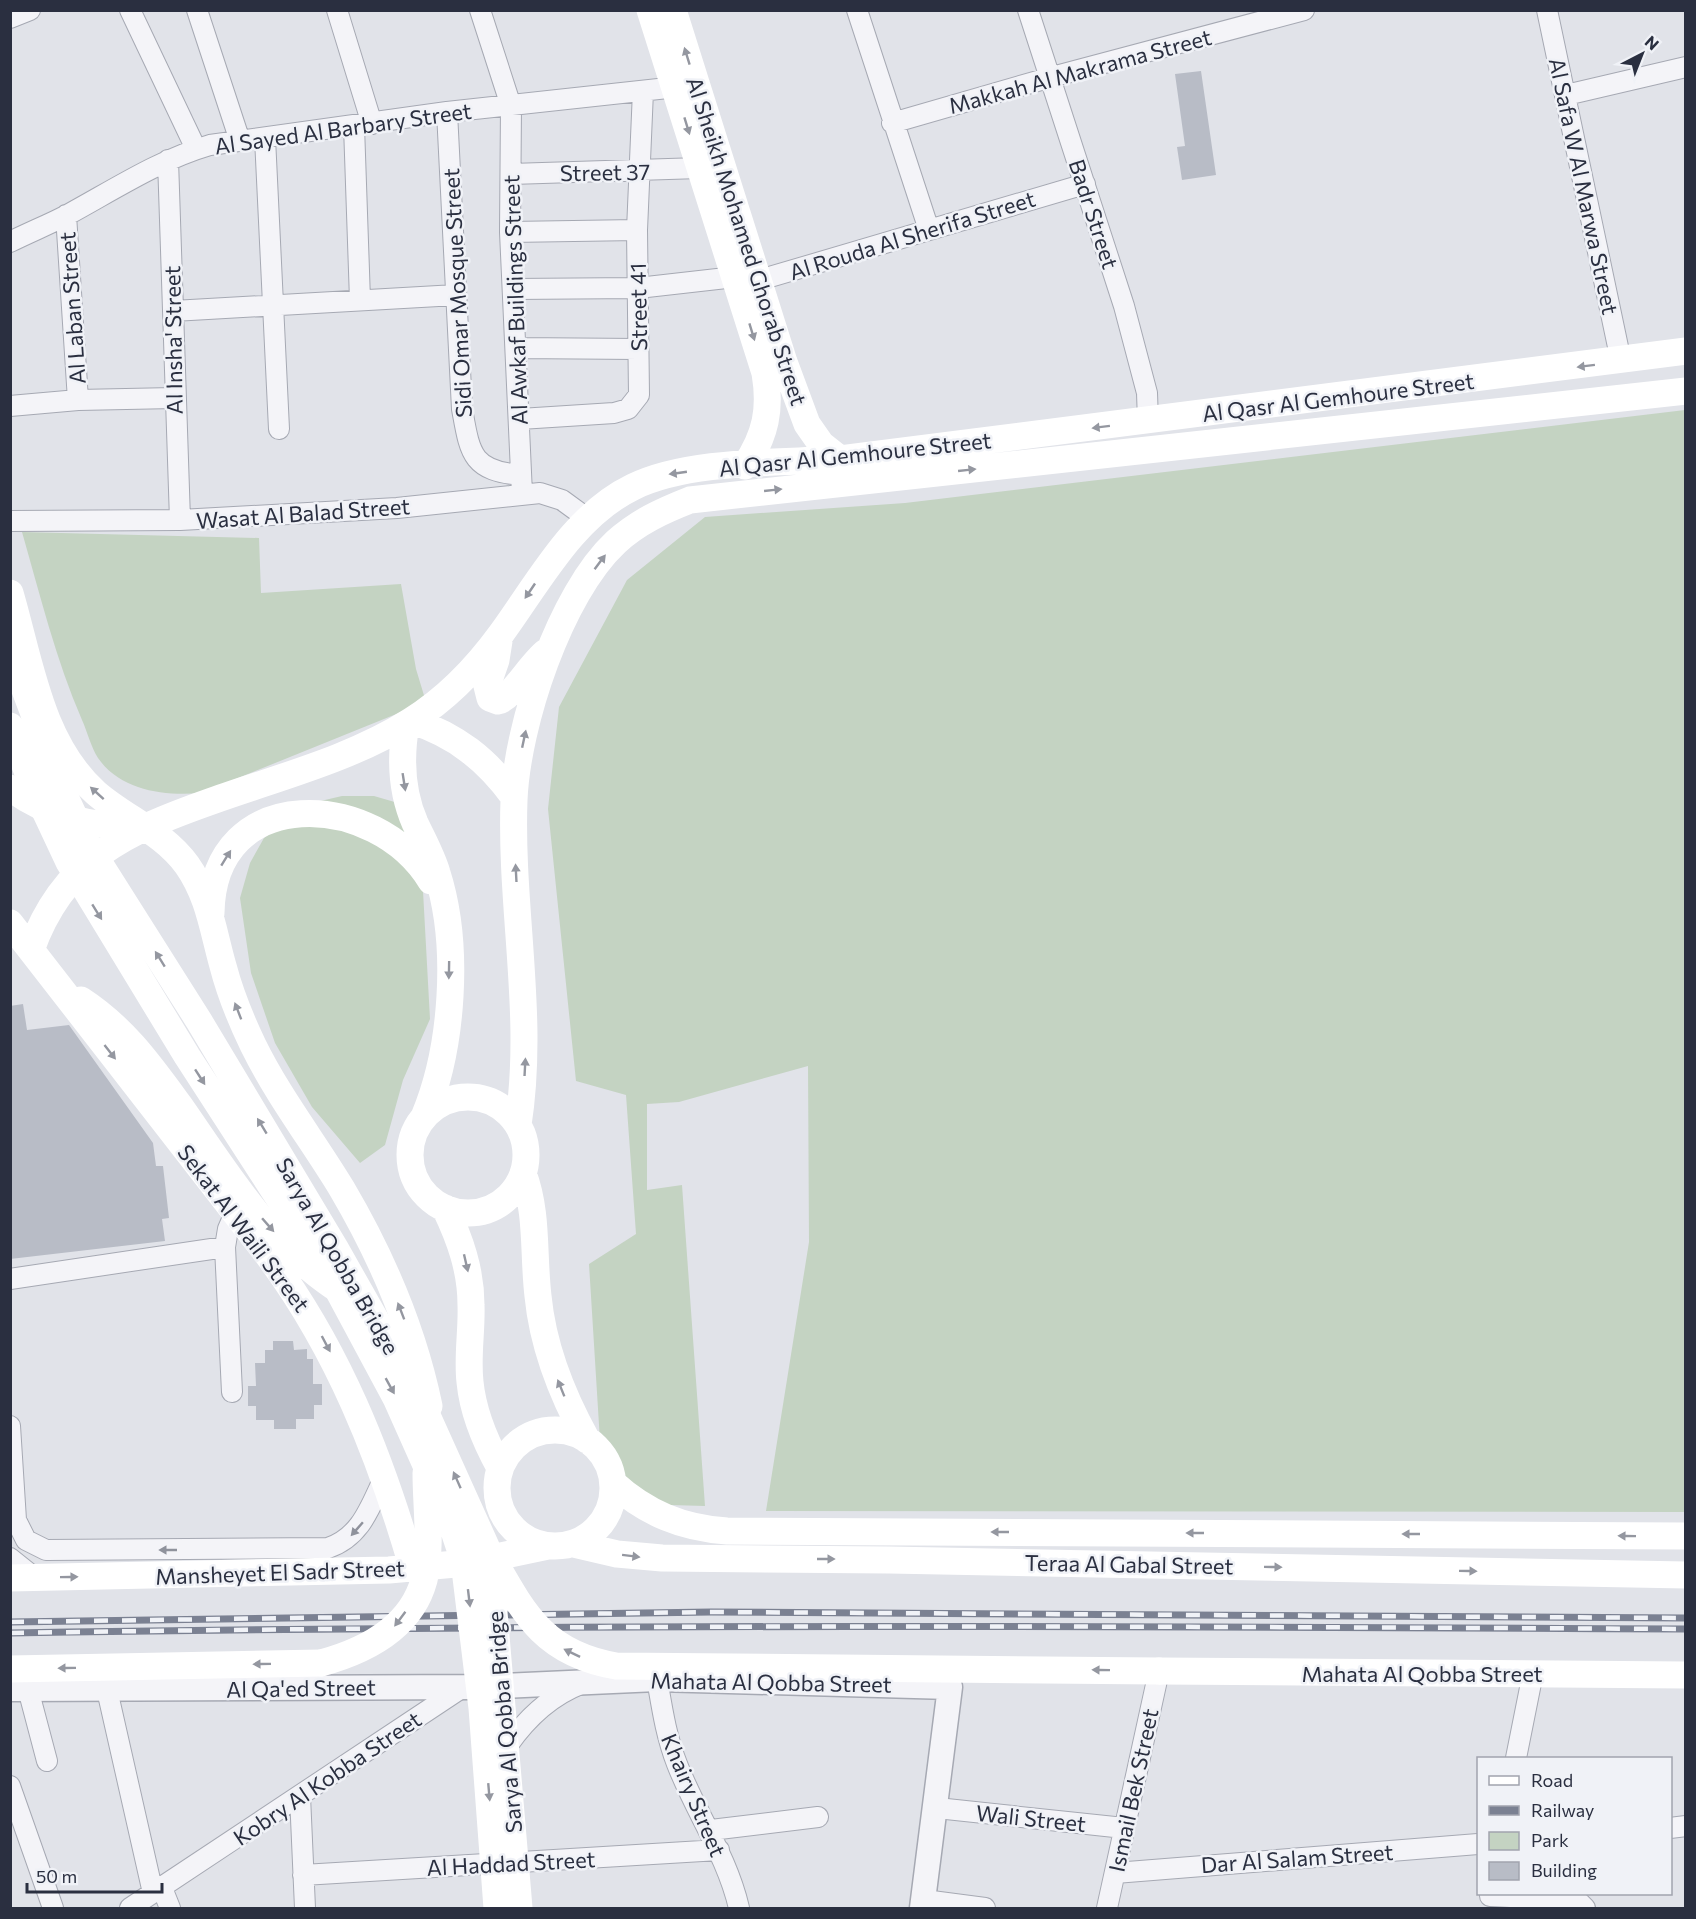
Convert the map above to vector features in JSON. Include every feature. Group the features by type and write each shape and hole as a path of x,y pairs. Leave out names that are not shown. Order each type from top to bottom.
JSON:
{"main road":[{"name":"Al Sheikh Mohamed Ghorab Street","path":"651,10 686,86 744,281 765,373 769,397 767,422 762,438 745,466"},
{"name":"Al Sheikh Mohamed Ghorab Street","path":"673,10 700,168 744,281 807,424 821,444 840,459"},
{"name":"Al Qasr Al Gemhoure Street","path":"32,950 49,910 75,874 101,851 146,826 349,752 409,722 449,692 499,637 544,572 588,519 632,487 663,475 840,459 1148,422 1686,351"},
{"name":"Al Qasr Al Gemhoure Street","path":"518,1125 526,1037 514,797 532,705 552,647 579,592 614,544 649,516 690,500 1686,391"},
{"path":"10,593 41,702 56,741 67,759 94,791 161,837 186,864 201,888 211,914 216,941 232,994 253,1046 280,1094 350,1204 392,1286 416,1356 433,1428"},
{"path":"499,637 496,660 486,690 490,698 498,701 509,696 525,672 552,647"},
{"name":"Sarya Al Qobba Bridge","path":"10,650 66,799 87,844 199,1021 329,1238 416,1391 489,1553 518,1908"},
{"path":"514,797 487,763 470,749 433,727 409,722 402,764 406,793 414,822 437,872 445,906 449,951 447,1038 439,1078 424,1117 412,1138 410,1162 418,1185 425,1194 445,1208 469,1213 492,1208 512,1194 523,1173"},
{"name":"Sarya Al Qobba Bridge","path":"10,726 49,822 91,901 337,1288 396,1398 426,1463 464,1561 482,1708 497,1908"},
{"name":"Al Qasr Al Gemhoure Street","path":"10,788 40,807 74,820 110,826 146,826"},
{"path":"211,914 216,876 236,843 267,821 305,813 342,816 376,829 392,839 419,864 445,906"},
{"name":"Sekat Al Waili Street","path":"10,923 288,1282 322,1336 353,1399 384,1478 413,1569"},
{"path":"62,989 100,1012 132,1041 257,1212 298,1257 337,1288"},
{"path":"424,1117 444,1102 467,1097 479,1098 501,1108 518,1125 525,1149 523,1173 535,1217 538,1298 547,1347 564,1395 587,1440 605,1458 614,1483 612,1503 596,1531 561,1545 535,1543 518,1533 505,1518 500,1506 497,1487 500,1468 515,1446 537,1433 563,1430 587,1440"},
{"path":"445,1208 461,1246 470,1285 468,1364 473,1403 480,1426 500,1468"},
{"path":"16,1683 321,1663 378,1640 394,1628 419,1595 424,1577 427,1537 426,1463"},
{"name":"Teraa Al Gabal Street","path":"614,1483 651,1511 695,1527 727,1531 1686,1536"},
{"path":"399,1522 416,1528 433,1528 500,1506"},
{"path":"889,1532 889,1560"},
{"path":"1539,1572 1542,1535"},
{"name":"Teraa Al Gabal Street","path":"561,1545 639,1557 1686,1575"},
{"name":"Mansheyet El Sadr Street","path":"23,1578 413,1569 467,1563 561,1545"},
{"name":"Mahata Al Qobba Street","path":"489,1553 525,1615 539,1631 556,1645 595,1662 616,1666 1686,1675"}],"street":[{"path":"10,18 30,10"},
{"path":"130,10 196,149"},
{"path":"197,10 240,141"},
{"path":"337,10 363,125 360,300"},
{"name":"Al Awkaf Buildings Street","path":"480,10 511,105 510,232 521,484"},
{"path":"856,10 929,230"},
{"name":"Badr Street","path":"1028,10 1048,78 1085,184 1140,365 1146,393 1148,422"},
{"name":"Makkah Al Makrama Street","path":"892,123 1048,78 1304,10"},
{"name":"Al Safa W Al Marwa Street","path":"1547,10 1621,361"},
{"path":"1566,94 1686,67"},
{"name":"Al Sayed Al Barbary Street","path":"10,242 66,215 168,160 196,149 447,112 686,86"},
{"name":"Street 41","path":"519,418 614,413 628,409 639,395 637,230 643,91"},
{"name":"Sidi Omar Mosque Street","path":"447,112 462,409 467,439 473,454 484,467 504,473 521,484"},
{"path":"266,138 279,429"},
{"name":"Al Insha' Street","path":"168,160 174,398 180,520"},
{"name":"Street 37","path":"510,174 639,172 700,168"},
{"name":"Al Rouda Al Sherifa Street","path":"513,289 638,288 744,281 1085,184"},
{"name":"Al Laban Street","path":"66,215 78,400"},
{"path":"510,232 637,230"},
{"path":"173,311 456,295"},
{"path":"516,348 638,349"},
{"name":"Al Laban Street","path":"10,406 78,400 174,398"},
{"name":"Wasat Al Balad Street","path":"10,521 180,520 397,508 521,484 540,494 562,500 588,519"},
{"path":"232,1392 225,1247 228,1229 235,1213"},
{"path":"10,1279 225,1247"},
{"path":"10,1426 16,1520 26,1540 46,1550 328,1548 345,1540 361,1525 384,1478"},
{"path":"10,1558 23,1578"},
{"name":"Ismail Bek Street","path":"1107,1908 1159,1671"},
{"path":"1516,1757 1533,1673"},
{"name":"Mahata Al Qobba Street","path":"592,1680 657,1679 950,1687 937,1808"},
{"name":"Khairy Street","path":"657,1679 665,1726 677,1765 711,1830 739,1908"},
{"path":"508,1745 518,1730 544,1705 575,1686 592,1680"},
{"name":"Al Qa'ed Street","path":"16,1683 107,1690 471,1687 592,1680"},
{"path":"16,1683 46,1761"},
{"path":"471,1687 495,1707 508,1745 513,1863 518,1908"},
{"name":"Kobry Al Kobba Street","path":"130,1908 471,1687"},
{"path":"107,1690 158,1890 170,1908"},
{"path":"10,1786 53,1908"},
{"path":"300,1796 305,1908"},
{"path":"937,1808 923,1904 985,1908"},
{"name":"Wali Street","path":"937,1808 1125,1828"},
{"path":"711,1830 818,1817"},
{"name":"Dar Al Salam Street","path":"1115,1873 1477,1844"},
{"name":"Al Haddad Street","path":"303,1875 719,1851"},
{"path":"1489,1899 1577,1900 1585,1908"}],"green space":[{"path":"1685,410 1685,1512 766,1511 809,1242 808,1066 679,1102 647,1104 647,1190 682,1185 705,1506 636,1504 601,1457 589,1264 636,1234 626,1095 576,1081 548,809 559,707 627,580 705,517 905,503"},
{"path":"22,532 259,538 261,593 401,584 416,669 426,702 201,793 158,792 131,784 108,769 93,749 56,651"},
{"path":"342,796 374,796 398,803 420,836 430,1019 403,1080 385,1145 360,1163 312,1107 275,1043 251,973 240,898 250,863 264,838 312,803"}],"building":[{"path":"1201,71 1216,175 1182,180 1177,147 1185,146 1175,74"},
{"path":"23,1004 27,1030 69,1025 153,1143 156,1166 163,1166 169,1218 162,1219 165,1241 10,1259 10,1006"},
{"path":"273,1341 293,1341 294,1350 307,1349 307,1359 313,1359 313,1384 322,1384 322,1405 314,1405 314,1419 296,1419 296,1429 274,1429 274,1420 256,1420 256,1406 248,1406 248,1386 256,1386 255,1363 265,1363 265,1350 273,1350"}],"railway":[{"path":"10,1622 711,1612 1686,1618"},
{"path":"10,1633 639,1627 1686,1629"}]}
